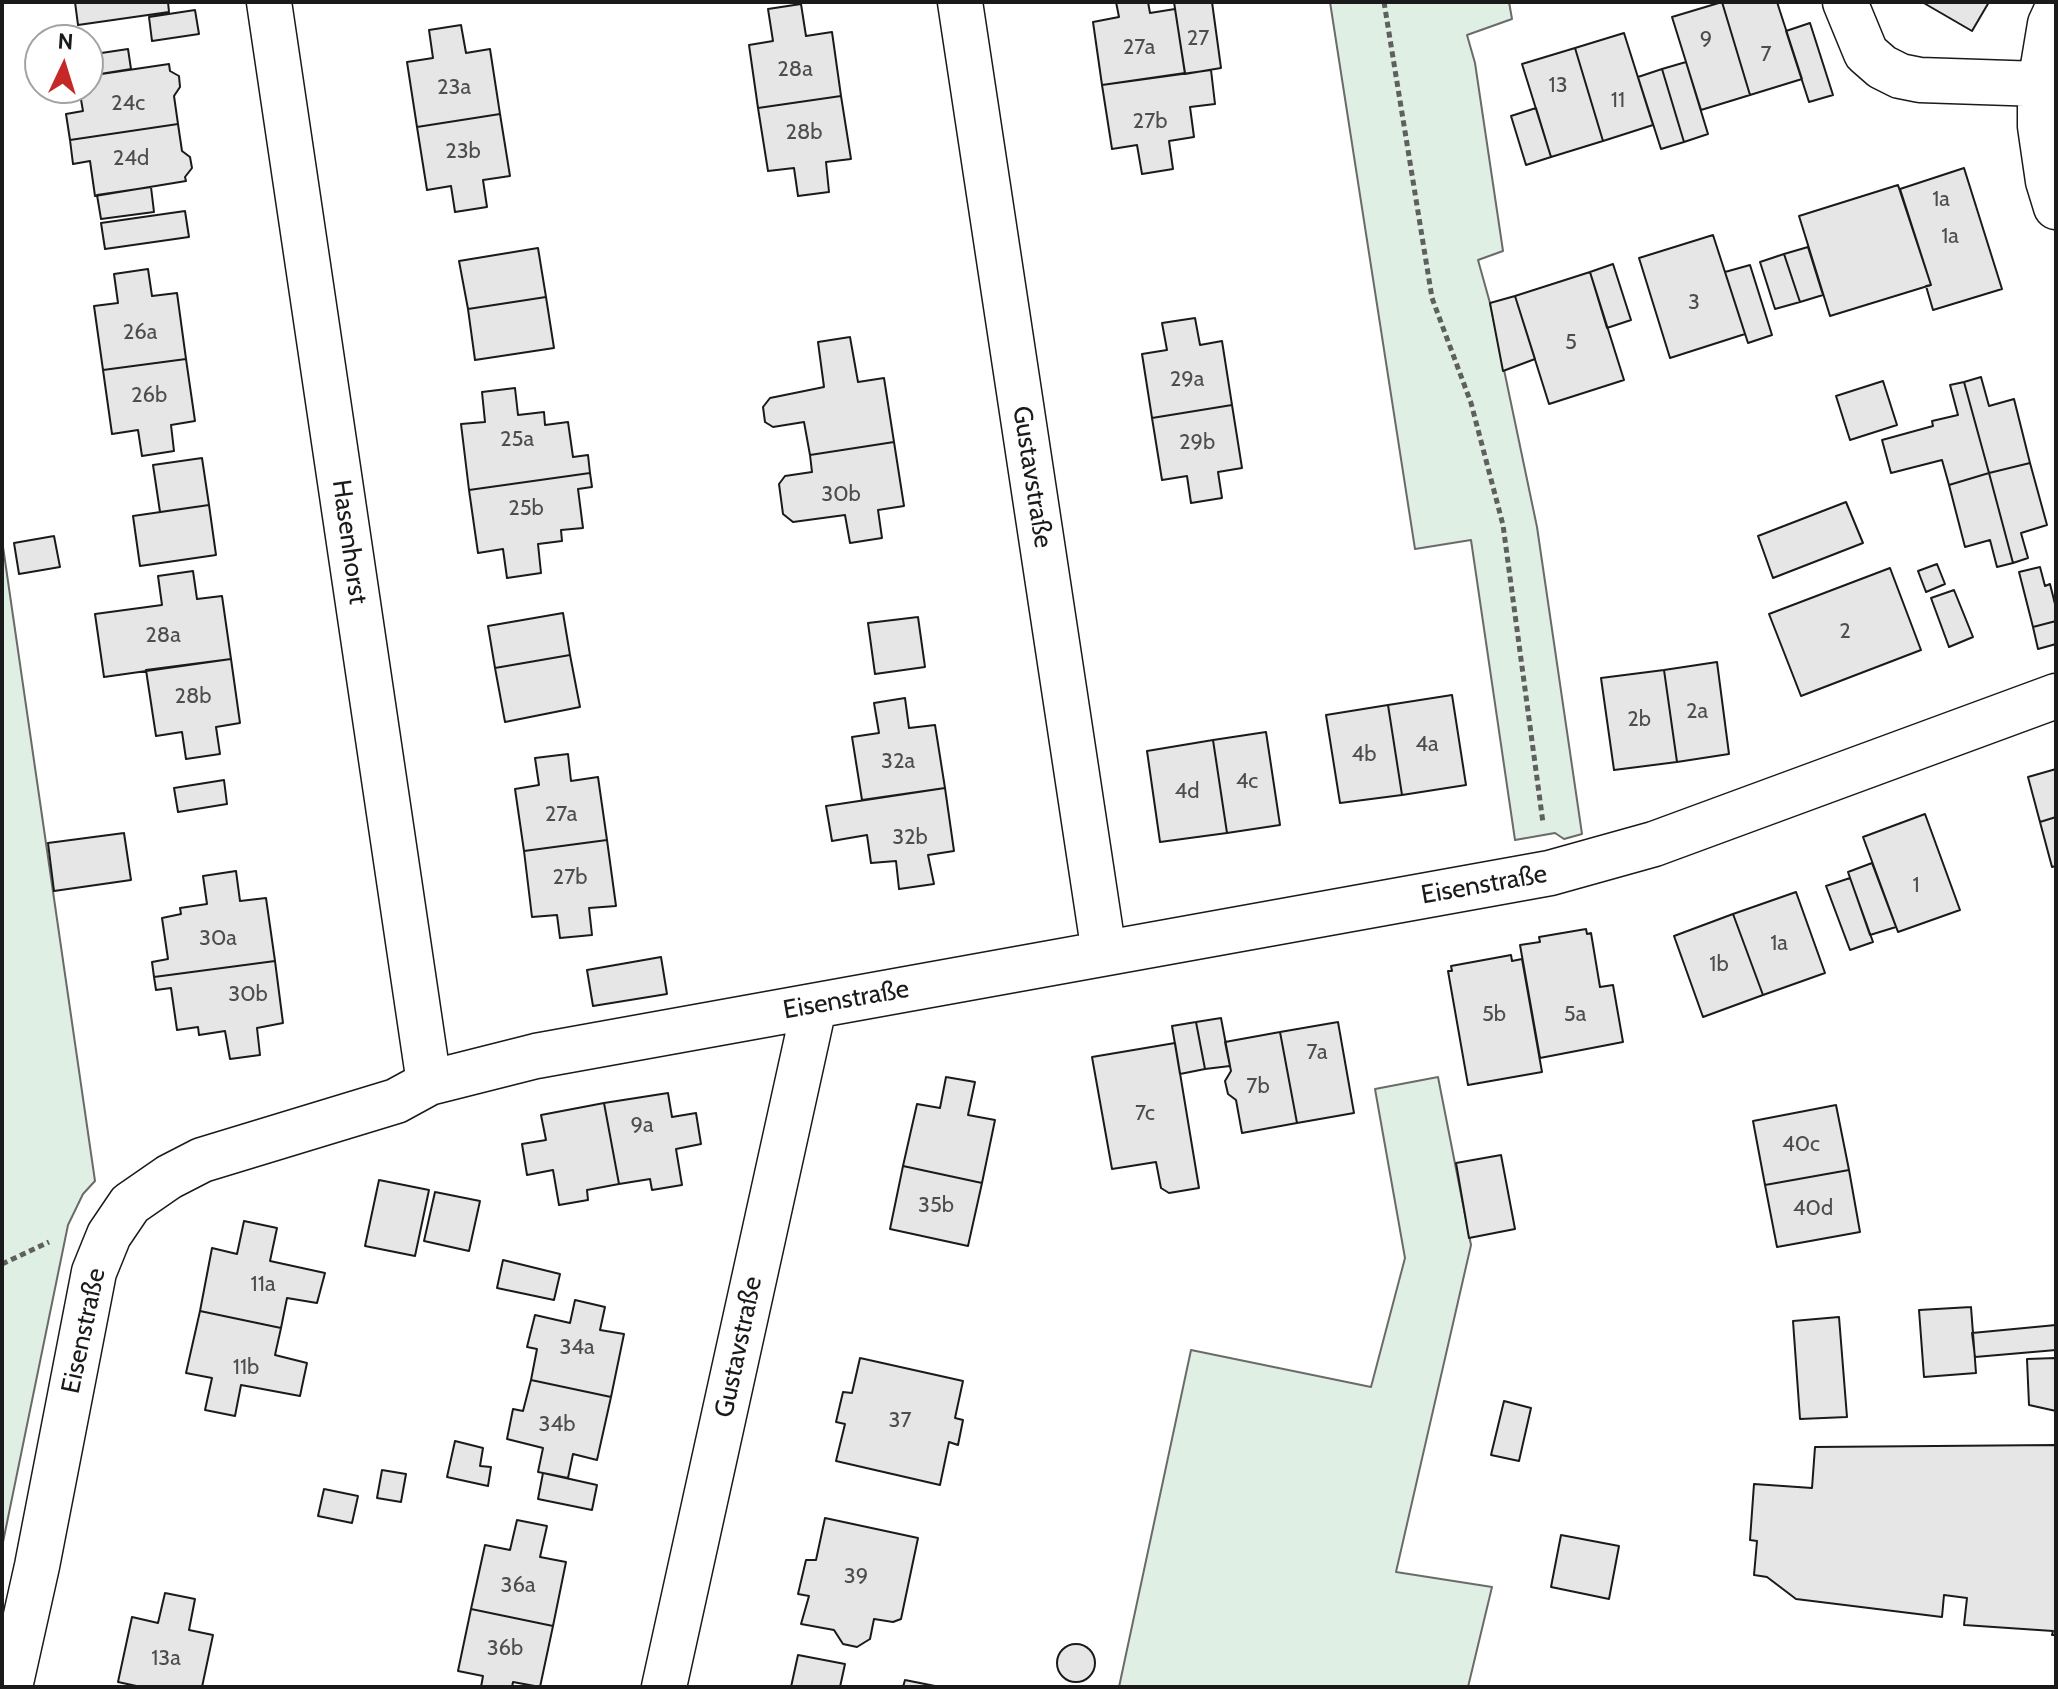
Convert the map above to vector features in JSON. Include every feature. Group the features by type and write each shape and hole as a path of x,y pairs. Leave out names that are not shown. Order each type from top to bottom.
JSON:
{"street":[{"name":"Hasenhorst","path":"269,2 429,1083"},
{"name":"Gustavstraße","path":"960,2 1104,953"},
{"path":"1845,2 1866,53 1882,67 1900,76 1920,80 2040,84"},
{"path":"2056,11 2050,24 2040,84 2040,126 2048,181 2056,207"},
{"name":"Eisenstraße","path":"10,1687 37,1566 94,1272 109,1235 130,1204 169,1177 202,1160 396,1101 429,1083 536,1056 1550,873 1654,844 2056,696"},
{"name":"Gustavstraße","path":"664,1687 814,1007"}],"path":[{"path":"1384,2 1432,298 1471,403 1503,525 1550,873"}],"green space":[{"path":"1330,2 1509,2 1512,19 1467,35 1475,63 1503,251 1478,260 1490,303 1537,527 1582,834 1564,839 1555,833 1515,840 1471,540 1415,549"},
{"path":"2,540 95,1181 83,1194 68,1225 2,1547"},
{"path":"1438,1077 1471,1245 1396,1572 1492,1587 1468,1687 1119,1687 1191,1350 1371,1387 1405,1258 1375,1089"}],"building":[{"path":"75,2 168,2 169,12 78,24"},
{"path":"1116,2 1148,2 1150,13 1175,9 1185,73 1102,85 1093,22 1119,17"},
{"path":"1174,2 1212,2 1221,68 1185,74"},
{"path":"1722,2 1750,95 1701,110 1672,17"},
{"path":"1722,2 1777,2 1802,79 1750,95"},
{"path":"1922,2 1989,2 1972,31"},
{"path":"801,4 806,36 832,32 841,96 758,108 749,45 773,41 768,9"},
{"path":"195,10 199,34 152,41 149,17"},
{"path":"1810,23 1833,95 1809,102 1786,31"},
{"path":"461,25 466,53 490,49 500,114 417,127 407,62 433,58 429,30"},
{"path":"1624,33 1653,125 1603,141 1575,48"},
{"path":"1575,48 1603,141 1551,157 1522,64"},
{"path":"128,49 131,69 104,73 104,53"},
{"path":"1686,62 1708,134 1684,142 1662,69"},
{"path":"169,64 170,71 179,76 180,87 174,96 178,124 70,140 66,114 83,111 82,104 104,104 104,74"},
{"path":"1662,69 1684,142 1661,149 1638,77"},
{"path":"1211,70 1215,104 1190,107 1194,137 1169,141 1173,169 1142,174 1137,145 1112,149 1102,85"},
{"path":"841,96 851,159 826,162 829,192 798,196 794,168 768,171 758,108"},
{"path":"1536,108 1551,157 1526,165 1511,116"},
{"path":"500,114 510,176 483,180 487,207 455,212 451,186 427,190 417,127"},
{"path":"178,124 182,151 190,157 192,168 185,177 186,181 95,196 90,161 73,164 70,140"},
{"path":"1964,168 2002,289 1933,310 1926,286 1931,285 1900,189"},
{"path":"1898,185 1931,285 1830,316 1799,216"},
{"path":"151,187 154,212 101,219 97,195"},
{"path":"185,211 189,237 105,249 101,223"},
{"path":"1713,235 1745,334 1670,358 1639,258"},
{"path":"1808,247 1823,295 1800,302 1784,254"},
{"path":"538,248 546,297 468,309 459,261"},
{"path":"1784,254 1800,302 1775,309 1760,262"},
{"path":"1613,264 1631,320 1607,328 1590,272"},
{"path":"1750,265 1772,335 1748,343 1725,272"},
{"path":"148,269 152,296 177,293 186,359 103,370 94,306 118,303 114,274"},
{"path":"1590,272 1624,380 1549,404 1515,296"},
{"path":"1515,296 1535,359 1503,371 1490,303"},
{"path":"546,297 554,348 475,360 468,309"},
{"path":"1195,318 1200,345 1222,341 1232,405 1152,418 1142,354 1167,350 1162,323"},
{"path":"850,337 858,382 884,378 894,442 810,455 804,422 773,427 765,422 763,407 770,398 824,387 818,342"},
{"path":"186,359 195,421 171,425 174,451 142,456 138,430 112,434 103,370"},
{"path":"1981,377 1989,406 2014,399 2030,463 1989,473 1964,382"},
{"path":"1883,381 1897,425 1850,440 1836,396"},
{"path":"1964,382 1989,473 1949,485 1942,460 1891,473 1882,440 1933,426 1932,421 1958,415 1950,385"},
{"path":"515,388 518,415 544,412 545,425 568,422 573,457 588,455 590,473 469,490 461,424 485,422 482,392"},
{"path":"1232,405 1242,468 1218,472 1222,498 1191,503 1187,476 1162,480 1152,418"},
{"path":"894,442 904,506 878,510 882,538 850,543 845,515 793,522 783,514 779,484 785,476 812,472 810,455"},
{"path":"202,458 209,505 160,512 153,465"},
{"path":"2030,463 2047,525 2021,533 2028,558 2013,563 1989,473"},
{"path":"590,473 592,487 578,489 583,528 561,530 562,541 538,544 541,573 507,578 503,549 478,553 469,490"},
{"path":"1989,473 2013,563 1997,567 1990,540 1965,547 1949,485"},
{"path":"1846,502 1863,543 1773,578 1758,536"},
{"path":"209,505 216,555 140,566 133,516"},
{"path":"54,536 60,567 19,574 14,543"},
{"path":"1937,564 1945,584 1926,592 1918,571"},
{"path":"2040,567 2045,586 2050,584 2056,621 2033,627 2019,572"},
{"path":"1890,568 1921,650 1801,696 1769,614"},
{"path":"193,571 197,599 222,596 231,659 104,677 95,614 162,605 158,576"},
{"path":"1954,590 1973,637 1949,647 1931,598"},
{"path":"563,613 570,655 495,668 488,626"},
{"path":"918,617 925,667 875,674 868,623"},
{"path":"2056,621 2056,644 2038,649 2033,627"},
{"path":"570,655 580,707 505,722 495,668"},
{"path":"231,659 240,723 216,727 220,754 186,759 182,732 156,736 146,670"},
{"path":"1717,662 1729,754 1677,762 1664,670"},
{"path":"1664,670 1677,762 1614,770 1601,678"},
{"path":"1452,695 1466,785 1402,795 1388,705"},
{"path":"905,698 909,728 935,725 945,788 862,800 852,737 879,733 874,703"},
{"path":"1388,705 1402,795 1340,803 1326,715"},
{"path":"1266,732 1280,825 1227,833 1213,740"},
{"path":"1213,740 1227,833 1160,842 1147,751"},
{"path":"568,754 571,781 598,777 607,840 524,851 515,789 539,785 535,758"},
{"path":"2056,769 2056,817 2040,822 2028,777"},
{"path":"224,780 227,804 178,812 174,788"},
{"path":"945,788 954,851 928,855 934,884 899,889 896,861 871,863 867,835 832,841 826,806"},
{"path":"1925,814 1960,910 1898,932 1863,837"},
{"path":"2056,817 2056,866 2052,867 2040,822"},
{"path":"124,833 131,880 54,891 48,843"},
{"path":"607,840 616,906 589,908 592,935 560,938 557,915 532,917 524,851"},
{"path":"1872,863 1896,927 1870,935 1848,872"},
{"path":"236,871 240,901 266,898 275,961 154,977 152,962 168,959 162,918 181,914 180,908 207,904 203,876"},
{"path":"1850,878 1873,942 1850,950 1826,886"},
{"path":"1796,892 1825,973 1763,995 1733,914"},
{"path":"1733,914 1763,995 1703,1017 1674,936"},
{"path":"1586,929 1587,934 1591,933 1600,987 1613,985 1623,1042 1540,1058 1520,945 1540,942 1539,937"},
{"path":"1511,955 1512,961 1522,959 1542,1072 1468,1085 1448,971 1452,971 1451,966"},
{"path":"661,957 667,994 593,1006 587,970"},
{"path":"275,961 283,1023 257,1028 260,1055 230,1059 225,1031 199,1035 198,1027 177,1030 171,988 156,990 154,977"},
{"path":"1221,1018 1230,1066 1205,1069 1196,1022"},
{"path":"1196,1022 1205,1069 1180,1074 1172,1026"},
{"path":"1338,1022 1354,1113 1297,1123 1280,1032"},
{"path":"1280,1032 1297,1123 1242,1133 1236,1100 1228,1094 1225,1081 1231,1071 1225,1042"},
{"path":"1175,1043 1199,1188 1169,1193 1161,1188 1156,1162 1112,1169 1092,1057"},
{"path":"946,1077 975,1082 968,1115 995,1120 982,1183 903,1166 917,1104 940,1108"},
{"path":"668,1093 672,1117 696,1113 701,1144 676,1149 682,1185 652,1190 650,1179 619,1184 604,1103"},
{"path":"604,1103 619,1184 587,1190 588,1200 559,1205 553,1170 527,1175 522,1144 546,1140 541,1115"},
{"path":"1836,1105 1849,1170 1765,1185 1753,1121"},
{"path":"1501,1155 1515,1229 1469,1238 1456,1163"},
{"path":"903,1166 982,1183 968,1246 890,1229"},
{"path":"1849,1170 1860,1232 1777,1247 1765,1185"},
{"path":"379,1180 429,1190 415,1256 365,1246"},
{"path":"435,1192 480,1201 469,1251 424,1241"},
{"path":"244,1221 277,1228 270,1261 325,1273 317,1303 287,1298 281,1328 200,1311 212,1248 237,1254"},
{"path":"503,1260 560,1274 554,1300 497,1288"},
{"path":"575,1300 605,1307 600,1330 624,1334 611,1397 531,1380 537,1349 527,1347 535,1315 570,1323"},
{"path":"1971,1307 1976,1373 1924,1377 1919,1310"},
{"path":"200,1311 281,1328 275,1355 307,1363 300,1396 241,1385 235,1416 205,1410 212,1378 186,1373"},
{"path":"1839,1317 1847,1417 1800,1419 1793,1321"},
{"path":"2056,1325 2056,1350 1975,1357 1972,1333"},
{"path":"860,1358 963,1381 955,1418 963,1420 958,1445 949,1442 940,1485 836,1461 845,1424 836,1422 843,1392 852,1393"},
{"path":"2056,1358 2056,1411 2029,1405 2027,1359"},
{"path":"531,1380 611,1397 597,1460 573,1454 568,1478 538,1472 543,1448 507,1439 513,1409 523,1411"},
{"path":"1504,1401 1531,1408 1519,1461 1491,1455"},
{"path":"455,1441 483,1448 480,1466 491,1467 488,1486 447,1477"},
{"path":"2056,1445 2056,1635 2052,1635 2053,1631 1964,1625 1967,1598 1944,1595 1942,1617 1796,1599 1767,1577 1754,1575 1757,1541 1750,1540 1754,1484 1812,1488 1815,1447"},
{"path":"382,1470 406,1474 401,1502 377,1498"},
{"path":"543,1473 597,1485 592,1510 538,1499"},
{"path":"324,1489 358,1496 352,1523 318,1516"},
{"path":"825,1518 918,1538 901,1619 893,1622 874,1619 870,1639 857,1647 843,1644 834,1630 801,1624 809,1596 798,1594 806,1560 816,1560"},
{"path":"517,1520 547,1526 540,1557 566,1562 553,1626 471,1609 485,1545 510,1550"},
{"path":"1561,1535 1619,1546 1609,1599 1551,1587"},
{"path":"165,1593 195,1599 189,1630 213,1635 202,1687 141,1687 118,1682 132,1617 158,1623"},
{"path":"471,1609 553,1626 540,1687 513,1682 512,1687 481,1687 483,1676 458,1671"},
{"path":"1076,1644 1090,1649 1095,1663 1090,1677 1076,1682 1062,1677 1057,1663 1062,1649"},
{"path":"798,1655 845,1664 840,1687 791,1687"},
{"path":"905,1680 940,1687 903,1687"}]}
